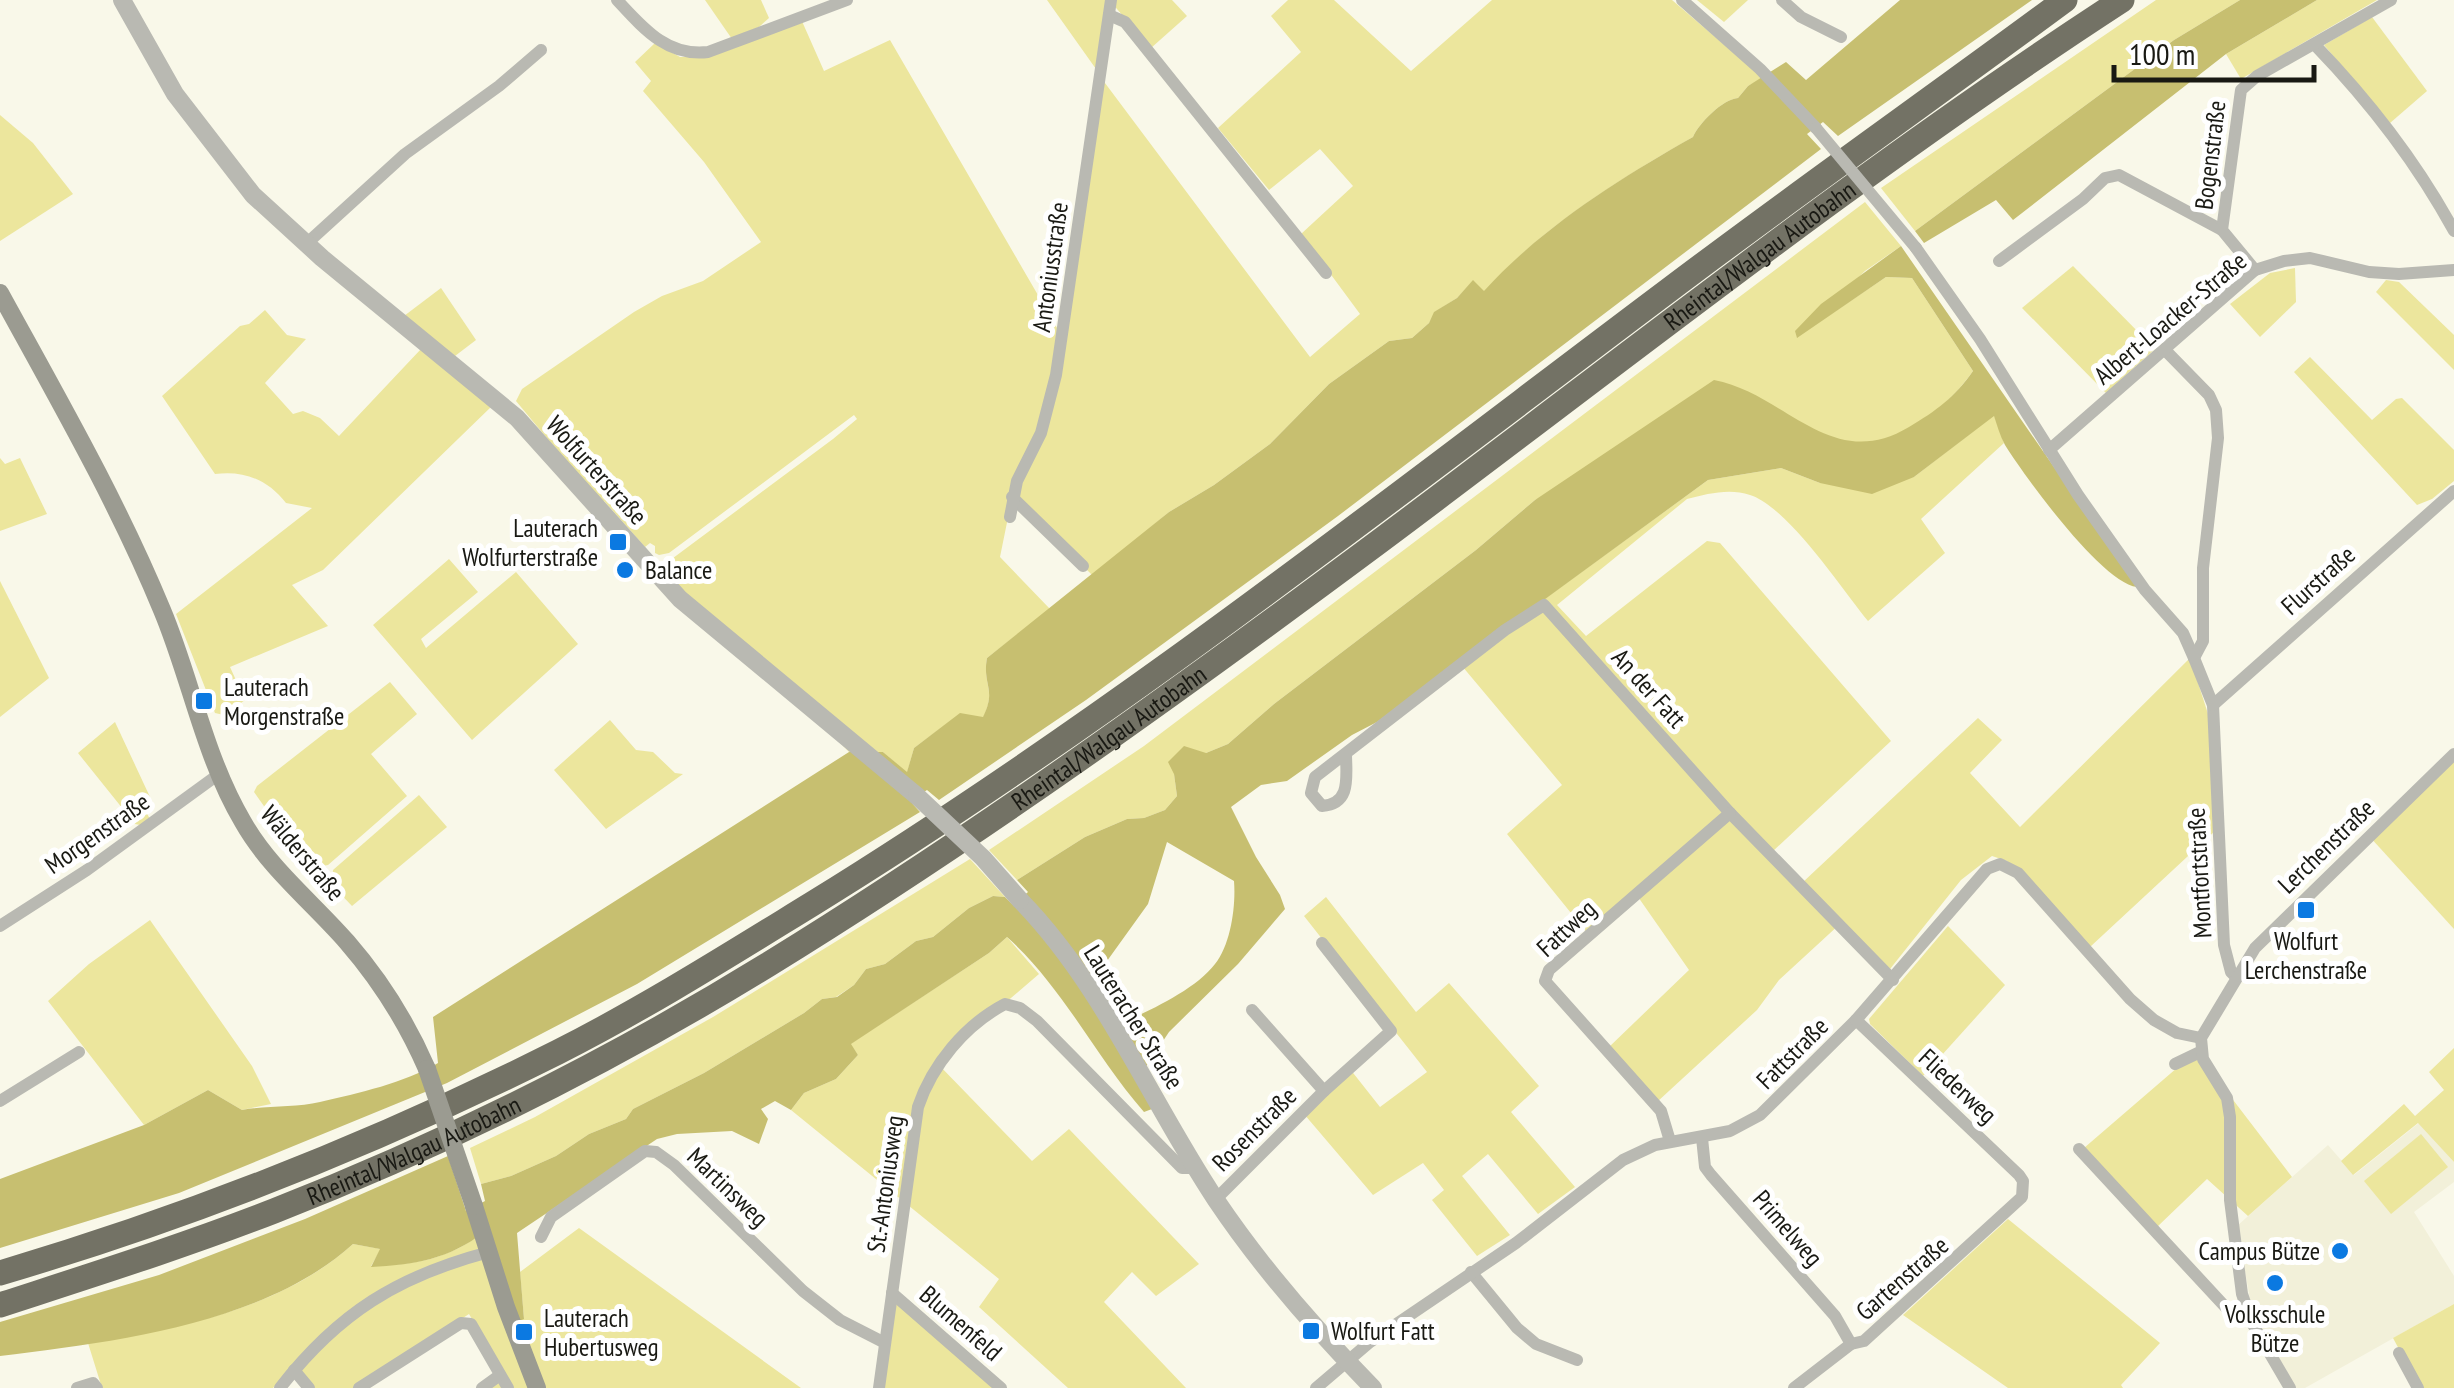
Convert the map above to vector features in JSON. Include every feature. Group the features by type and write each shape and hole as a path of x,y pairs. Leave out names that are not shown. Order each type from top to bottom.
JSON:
{"highway":[{"name":"Rheintal/Walgau Autobahn","path":"0,1273 114,1239 254,1188 413,1122 564,1049 744,946 923,836 1148,681 1670,289 2065,0"},
{"name":"Rheintal/Walgau Autobahn","path":"0,1304 138,1261 275,1210 419,1149 570,1076 764,966 952,847 1161,701 1878,167 2013,70 2122,0"}],"main road":[{"name":"Wälderstraße","path":"0,293 151,583 219,774 258,844 371,972 401,1016 428,1069 537,1388"}],"street":[{"name":"Wolfurterstraße","path":"122,0 160,70 242,184 305,244 517,418 680,599 917,796 1020,900"},
{"path":"617,0 670,48 696,54 847,0"},
{"name":"Antoniusstraße","path":"1010,518 1012,497 1041,434 1056,375 1111,0"},
{"path":"1682,0 1760,69 1811,122 1916,248 2145,590 2182,633 2194,658"},
{"path":"1782,0 1801,17 1841,37"},
{"name":"Bogenstraße","path":"2255,270 2222,230 2240,90 2257,76 2391,0"},
{"path":"1109,15 1125,22 1326,274"},
{"path":"2315,45 2386,124 2454,231"},
{"path":"305,244 405,154 499,86 541,50"},
{"name":"Albert-Loacker-Straße","path":"1999,261 2105,178 2119,175 2222,230"},
{"name":"Albert-Loacker-Straße","path":"2049,450 2255,270 2310,258 2369,272 2454,270"},
{"path":"2165,350 2209,395 2216,410 2218,438 2203,568 2203,641 2194,658"},
{"name":"Flurstraße","path":"2213,705 2454,491"},
{"path":"1012,497 1083,566"},
{"name":"An der Fatt","path":"1346,753 1505,630 1544,605 1730,813 1893,980"},
{"name":"Montfortstraße","path":"2194,658 2213,705 2224,945 2236,977"},
{"name":"Lerchenstraße","path":"2236,977 2282,920 2454,754"},
{"name":"Morgenstraße","path":"0,926 87,870 219,774"},
{"name":"Fattweg","path":"1670,1141 1661,1111 1545,981 1550,970 1730,813"},
{"name":"Fattstraße","path":"1316,1388 1623,1160 1670,1141 1730,1131 1760,1115 1893,980 1987,868 2000,864 2018,874 2130,999 2154,1020 2201,1045"},
{"name":"Lauteracher Straße","path":"1020,900 1056,942 1099,1003 1216,1199 1248,1245 1373,1388"},
{"name":"Rosenstraße","path":"1216,1199 1324,1091 1391,1031 1322,944"},
{"path":"2176,1064 2201,1045 2236,977"},
{"name":"Lauteracher Straße","path":"989,1012 1004,1004 1020,1008 1182,1168 1197,1168"},
{"name":"Rosenstraße","path":"1252,1010 1324,1091"},
{"name":"St.-Antoniusweg","path":"879,1388 918,1107 927,1079 938,1062 989,1012"},
{"name":"Fliederweg","path":"1856,1020 2019,1175 2024,1186"},
{"path":"2201,1045 2227,1098 2234,1230 2242,1294 2249,1316 2290,1388"},
{"path":"0,1101 79,1052"},
{"name":"Primelweg","path":"1702,1138 1711,1175 1835,1316 1851,1344"},
{"path":"2079,1149 2230,1312 2249,1316"},
{"name":"Martinsweg","path":"541,1237 551,1217 645,1151 656,1152 812,1298 840,1320 885,1344"},
{"name":"Gartenstraße","path":"1794,1388 1851,1344 1864,1341 2022,1197 2024,1186"},
{"path":"280,1388 320,1340 379,1296 438,1266 489,1252"},
{"path":"1471,1272 1526,1336 1536,1344 1578,1360"},
{"name":"Blumenfeld","path":"892,1292 1001,1388"},
{"path":"360,1388 461,1322 471,1324 508,1388"},
{"path":"2399,1352 2418,1388"},
{"path":"294,1370 308,1388"},
{"path":"482,1388 500,1375"},
{"path":"76,1388 94,1383 98,1388"}],"shaded area":[{"path":"705,0 761,0 769,18 732,39"},
{"path":"1047,0 1172,0 1187,16 1151,48 1110,1 1096,69"},
{"path":"1288,0 1334,0 1411,71 1492,0 1672,0 1763,78 1712,113 1693,137 1556,226 1484,292 1473,281 1457,298 1435,312 1412,338 1389,341 1329,384 1270,444 1169,512 1093,576 1014,496 1043,437 1102,79 1310,357 1360,314 1301,234 1353,186 1320,149 1269,190 1218,128 1301,52 1271,16"},
{"path":"1697,0 1748,0 1724,22"},
{"path":"1900,0 2032,0 1838,136 1823,122 1807,134 1821,149 1338,516 1086,700 939,800 927,790 910,801 920,812 637,984 447,1083 179,1193 0,1248 0,1179 144,1125 208,1090 242,1110 301,1105 381,1087 425,1070 438,1063 433,1017 849,752 883,752 907,772 914,748 960,713 983,717 989,700 987,658 1169,512 1270,444 1329,384 1389,341 1412,338 1429,323 1434,312 1457,298 1473,280 1484,291 1556,225 1693,137 1712,113 1738,98 1748,86 1786,62 1806,80"},
{"path":"2156,0 2240,0 2174,40 1915,231 1881,188"},
{"path":"2240,0 2317,0 2226,54 2013,220 1996,200 1924,243 1915,231 2174,40"},
{"path":"2317,0 2377,0 2241,79 2226,54"},
{"path":"2372,17 2427,91 2390,123 2324,45"},
{"path":"801,19 824,71 890,40 1060,333 1048,401 1015,483 1000,557 1050,609 987,658 989,700 983,718 960,714 914,748 907,773 883,752 849,752 657,570 833,439 857,419 854,415 669,553 659,555 655,546 650,543 645,547 604,501 601,503 516,401 522,389 634,312 662,296 703,281 761,242 704,162 643,91 651,81 635,62 655,43 680,57 708,57"},
{"path":"0,115 33,143 73,194 0,241"},
{"path":"1865,202 1901,246 1865,271 1797,337 1886,277 1912,278 1973,371 1950,398 1920,423 1886,439 1850,443 1814,431 1758,398 1535,500 1228,744 1174,774 1177,796 1165,810 1127,819 1085,837 1017,880 989,850 1144,746"},
{"path":"1901,246 2137,587 2104,568 2065,526 2005,445 1994,416 1914,477 1872,494 1820,483 1781,468 1708,480 1377,722 1287,781 1261,785 1231,807 1285,909 1238,964 1169,1032 1141,1074 1160,1106 1144,1112 1045,978 1007,937 989,953 851,1044 858,1055 836,1079 804,1093 791,1110 775,1101 761,1109 768,1119 759,1144 732,1131 657,1139 517,1233 524,1319 514,1323 484,1232 444,1254 387,1266 371,1267 380,1249 353,1244 317,1271 233,1311 139,1336 0,1356 0,1322 159,1275 305,1219 448,1156 466,1211 485,1201 481,1184 556,1156 589,1134 626,1119 633,1109 704,1073 822,999 837,997 854,985 866,969 885,964 916,941 933,937 969,908 993,896 1005,897 1013,905 1028,892 1017,880 1085,837 1127,819 1165,810 1177,796 1168,762 1184,746 1206,753 1228,744 1535,500 1714,380 1740,388 1832,436 1856,441 1881,439 1909,427 1944,403 1973,371 1912,278 1886,277 1797,338 1795,331 1821,304","holes":["1167,842 1234,881 1231,924 1215,964 1185,990 1122,1023 1107,961 1148,904"]},
{"path":"2073,266 2155,349 2106,393 2022,308"},
{"path":"2295,268 2296,302 2260,337 2230,304 2270,273"},
{"path":"2386,280 2399,282 2454,335 2454,370 2376,292"},
{"path":"441,288 476,340 455,356 404,316"},
{"path":"265,310 287,335 306,339 265,383 293,414 303,411 320,418 339,436 421,349 492,406 323,570 292,585 328,626 230,667 245,700 224,715 215,713 176,614 312,508 286,503 255,478 215,474 162,396 240,326 249,324"},
{"path":"2310,357 2372,420 2402,398 2454,450 2454,481 2432,499 2417,505 2294,372"},
{"path":"1994,415 2004,443 1921,519 1945,553 1868,621 1781,515 1750,495 1734,492 1687,499 1557,605 1586,636 1707,541 1720,543 1891,741 1772,852 1802,883 1978,718 2002,740 1970,773 2020,827 2190,658 2209,717 2215,831 2090,947 2007,861 1992,856 1961,880 1890,969 1841,923 1779,980 1757,1010 1657,1102 1608,1048 1689,970 1636,894 1588,934 1507,834 1562,785 1462,666 1543,600 1708,480 1781,468 1820,483 1914,477"},
{"path":"0,458 5,464 20,458 47,514 0,531"},
{"path":"449,559 478,592 421,639 426,648 516,572 578,644 472,740 373,625"},
{"path":"0,581 49,678 0,717"},
{"path":"390,682 417,714 371,754 407,796 328,865 317,867 278,826 254,792"},
{"path":"610,720 636,750 653,752 675,773 683,774 606,829 554,770"},
{"path":"115,722 150,797 140,801 150,819 140,825 135,824 78,753"},
{"path":"2454,761 2454,929 2369,836"},
{"path":"419,795 447,827 352,906 332,885 333,870"},
{"path":"970,859 1005,897 993,896 969,908 933,937 916,941 885,964 866,969 854,985 836,997 822,999 704,1073 633,1109 626,1119 589,1134 556,1156 481,1184 470,1148 535,1117 713,1017"},
{"path":"1326,897 1416,1012 1449,983 1539,1086 1511,1112 1575,1187 1538,1214 1488,1154 1462,1176 1510,1235 1477,1256 1432,1200 1444,1190 1423,1163 1373,1195 1304,1114 1350,1069 1380,1107 1427,1072 1304,916"},
{"path":"150,920 252,1066 271,1104 242,1110 208,1090 144,1125 48,1001 89,964"},
{"path":"1948,926 2005,985 1923,1076 1869,1019"},
{"path":"1007,937 1039,974 936,1062 1032,1161 1069,1129 1199,1264 1156,1296 1132,1272 1104,1302 1186,1388 1068,1388 979,1307 999,1279 791,1110 804,1093 836,1079 858,1055 850,1044 989,953"},
{"path":"2454,1048 2454,1162 2418,1123 2353,1175 2341,1161 2404,1104 2415,1116 2444,1090 2429,1072"},
{"path":"2198,1054 2292,1177 2248,1216 2207,1179 2157,1227 2084,1148"},
{"name":"Campus Bütze","path":"2419,1123 2454,1162 2454,1182 2414,1212 2454,1276 2454,1304 2305,1388 2294,1388 2253,1316 2237,1226 2328,1145 2354,1175"},
{"path":"2421,1134 2448,1167 2391,1214 2364,1181"},
{"path":"2008,1219 2160,1343 2121,1385 2123,1388 2008,1388 1903,1315"},
{"path":"579,1228 801,1388 487,1388 505,1375 469,1314 356,1388 311,1388 293,1367 273,1388 102,1388 88,1343 229,1312 295,1284 353,1244 381,1249 371,1266 402,1264 445,1254 485,1231 524,1319 520,1272"},
{"path":"893,1296 998,1388 882,1388"},
{"path":"2454,1304 2454,1388 2420,1388 2393,1338"}],"place":[{"name":"Lauterach Wolfurterstraße","path":"618,542"},
{"name":"Balance","path":"625,570"},
{"name":"Lauterach Morgenstraße","path":"204,701"},
{"name":"Wolfurt Lerchenstraße","path":"2306,910"},
{"name":"Campus Bütze","path":"2340,1251"},
{"name":"Volksschule Bütze","path":"2275,1283"},
{"name":"Wolfurt Fatt","path":"1311,1331"},
{"name":"Lauterach Hubertusweg","path":"524,1332"}]}
